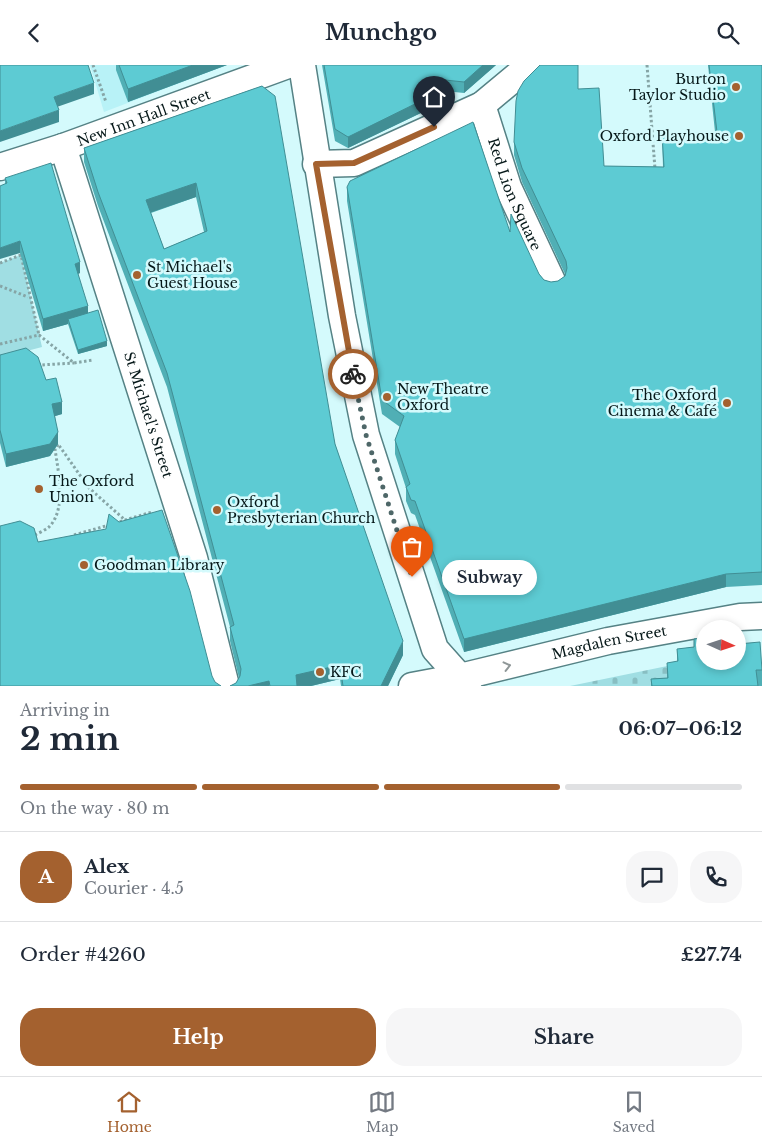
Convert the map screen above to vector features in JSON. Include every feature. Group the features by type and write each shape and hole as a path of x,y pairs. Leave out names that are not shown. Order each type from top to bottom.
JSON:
{"street":[{"name":"New Inn Hall Street","path":"0,167 63,147 288,65"},
{"path":"302,65 316,164 342,316 366,435 435,649 464,682"},
{"path":"316,164 354,163 482,105 530,65"},
{"name":"Red Lion Square","path":"482,105 508,187 552,281"},
{"name":"St Michael's Street","path":"63,147 194,558 226,686"},
{"name":"Magdalen Street","path":"412,686 464,682 608,641 740,617 762,616"}],"path":[{"path":"93,65 115,128"},
{"path":"648,65 654,171"},
{"path":"0,263 21,255 39,335 74,363"},
{"path":"0,286 29,297"},
{"path":"0,344 39,335"},
{"path":"35,360 41,365 93,360"},
{"path":"35,535 49,526 57,509 61,493 55,449 58,444 89,488 125,520"},
{"path":"68,537 157,510"},
{"path":"29,532 35,535 37,540"}],"shaded area":[{"path":"90,65 227,65 104,112"}],"green space":[{"path":"21,255 42,347 0,358 0,263"},
{"path":"677,664 668,686 570,686"}],"building":[{"path":"0,65 88,65 94,83 54,97 59,110 0,131"},
{"path":"119,65 193,65 128,89"},
{"path":"324,65 483,65 464,82 426,78 425,99 348,137 335,129"},
{"path":"540,65 578,65 578,89 599,88 604,166 664,167 662,134 717,132 709,65 762,65 762,572 726,574 464,639 415,501 411,500 406,487 410,484 395,440 404,416 382,400 347,187 350,181 473,122 510,232 511,214 539,274 544,280 558,281 565,276 566,261 522,168 514,142 518,91 524,81"},
{"path":"262,86 275,96 335,444 403,641 381,686 343,686 340,665 296,675 297,686 270,686 269,681 248,686 230,686 236,683 241,669 230,627 234,625 167,373 98,192 84,148","holes":["196,183 207,231 164,249 146,200"]},
{"path":"51,163 80,262 75,264 88,306 43,319 20,241 0,248 0,186 7,183 5,178"},
{"path":"98,310 107,341 78,350 68,319"},
{"path":"26,348 38,357 46,380 56,378 62,402 52,404 58,432 50,444 6,454 0,430 0,355"},
{"path":"162,510 190,591 212,676 215,682 221,686 0,686 0,526 20,521 34,528 38,542 106,529 109,514 119,522"},
{"path":"694,639 696,639 696,670 746,670 746,643 760,642 762,670 756,670 758,686 652,686 651,679 668,678 667,663 678,661 677,649 694,647"}],"way so far":[{"path":"353,374 366,435 412,577"}],"place":[{"name":"Burton Taylor Studio","path":"736,87"},
{"name":"Oxford Playhouse","path":"739,136"},
{"name":"St Michael's Guest House","path":"137,275"},
{"name":"New Theatre Oxford","path":"387,397"},
{"name":"The Oxford Cinema & Café","path":"727,403"},
{"name":"The Oxford Union","path":"39,489"},
{"name":"Oxford Presbyterian Church","path":"217,510"},
{"name":"Goodman Library","path":"84,565"},
{"name":"Subway","path":"412,577"},
{"name":"KFC","path":"320,672"}],"route":[{"path":"353,374 316,164 354,163 434,127"}]}
